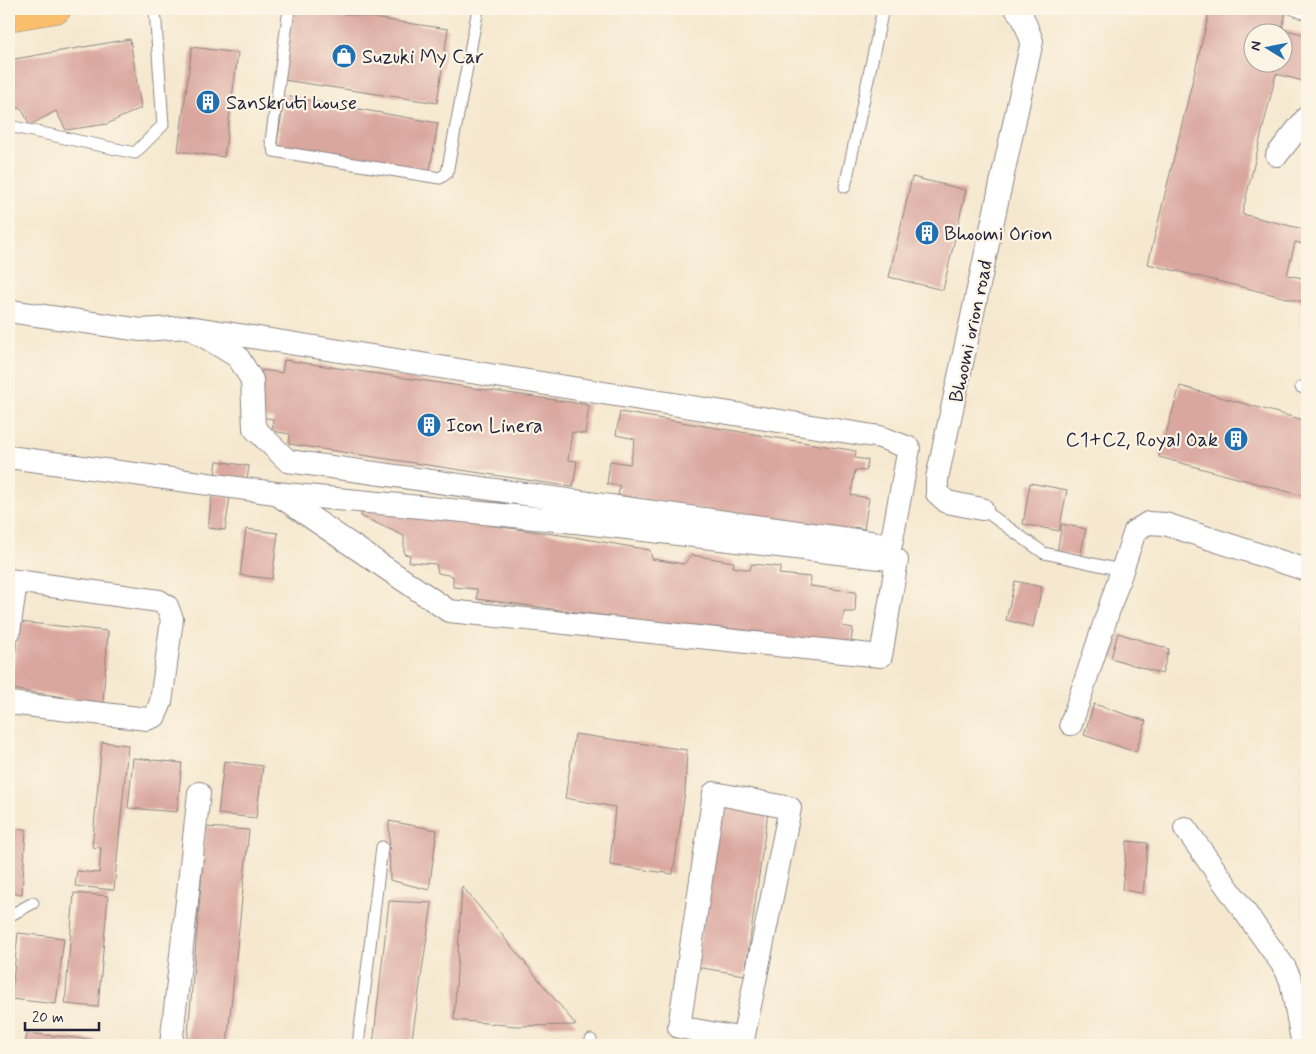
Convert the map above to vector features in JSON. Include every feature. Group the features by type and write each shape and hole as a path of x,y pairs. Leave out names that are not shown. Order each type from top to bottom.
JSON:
{"main road":[{"path":"9,17 57,9"}],"street":[{"name":"Bhoomi orion road","path":"982,509 947,502 937,493 936,478 944,451 1032,41 1023,18 1016,9"},
{"path":"1277,155 1307,118"},
{"path":"9,311 141,330 189,326 880,437 909,448 891,545 288,461 254,428 252,380 238,357 189,326"},
{"path":"9,456 275,493 583,523 897,560 881,656 449,611 275,493"},
{"path":"1071,724 1135,531 1148,524 1165,524 1307,570"},
{"path":"9,632 13,581 159,601 168,606 172,619 161,702 155,716 148,719 9,703"},
{"path":"171,1045 199,793"},
{"path":"714,793 790,808 743,1042 680,1027 714,793"},
{"path":"1185,828 1285,968 1291,981 1303,1045"}],"lane":[{"path":"9,126 135,153 163,126 155,9"},
{"path":"289,9 271,141 274,150 440,178 448,173 478,9"},
{"path":"845,187 883,9"},
{"path":"1293,9 1307,14"},
{"path":"982,509 1044,553 1121,570"},
{"path":"358,1045 382,847"},
{"path":"9,916 33,904"}],"building":[{"path":"294,9 312,9 448,29 437,103 283,80"},
{"path":"1210,9 1287,9 1284,22 1244,22 1244,72 1294,72 1294,32 1307,35 1307,82 1276,74 1242,214 1307,230 1307,245 1295,242 1287,275 1307,279 1303,302 1148,264"},
{"path":"130,39 141,108 107,124 66,130 56,111 30,125 21,108 9,110 9,60"},
{"name":"Sanskruti house","path":"192,47 238,53 224,157 178,151"},
{"path":"285,96 438,123 429,175 276,148"},
{"name":"Bhoomi Orion","path":"912,177 966,190 943,290 889,277"},
{"name":"Icon Linera","path":"284,360 589,405 585,434 572,432 568,460 577,461 573,487 289,444 290,434 272,431 273,419 255,416 262,370 282,373"},
{"name":"C1+C2, Royal Oak","path":"1180,386 1307,421 1307,497 1159,457"},
{"path":"620,412 856,451 855,458 868,460 866,471 855,470 851,495 869,498 864,529 854,527 853,534 618,495 620,486 607,484 610,461 630,464 635,439 616,435"},
{"path":"217,461 249,466 247,480 215,475"},
{"path":"1030,483 1067,490 1059,531 1023,524"},
{"path":"212,495 230,497 225,530 208,528"},
{"path":"362,508 568,536 650,550 652,559 684,564 691,555 734,562 733,567 750,570 752,564 781,567 779,574 811,577 810,586 856,592 855,612 844,612 842,626 853,628 850,648 477,599 477,589 453,587 453,576 438,573 436,564 409,562 410,555 404,554 404,536 361,516"},
{"path":"1062,524 1086,529 1080,557 1057,552"},
{"path":"246,529 278,533 272,579 240,575"},
{"path":"1015,581 1042,587 1033,627 1006,620"},
{"path":"19,622 108,631 103,703 11,689"},
{"path":"1118,633 1169,649 1162,674 1111,658"},
{"path":"1094,704 1146,721 1136,752 1084,735"},
{"path":"575,734 687,750 685,792 673,874 610,865 615,807 565,798"},
{"path":"102,742 128,745 114,890 75,886 77,871 99,873 101,848 92,847"},
{"path":"133,758 182,763 177,812 128,808"},
{"path":"224,761 263,766 256,818 218,814"},
{"path":"720,799 768,811 745,975 696,967"},
{"path":"389,821 437,830 429,890 390,880"},
{"path":"206,827 249,830 227,1045 187,1045"},
{"path":"9,828 26,829 22,894 9,893"},
{"path":"1127,841 1148,843 1143,893 1122,890"},
{"path":"462,886 576,1025 516,1026 454,1020"},
{"path":"74,893 108,896 98,1007 65,1004"},
{"path":"389,901 432,903 411,1045 373,1045"},
{"path":"18,933 64,938 56,1004 11,999"},
{"path":"27,1033 96,1040 96,1045 25,1045"}],"place":[{"name":"Suzuki My Car","path":"344,56"},
{"name":"Sanskruti house","path":"208,102"},
{"name":"Bhoomi Orion","path":"927,233"},
{"name":"Icon Linera","path":"429,425"},
{"name":"C1+C2, Royal Oak","path":"1236,439"}]}
